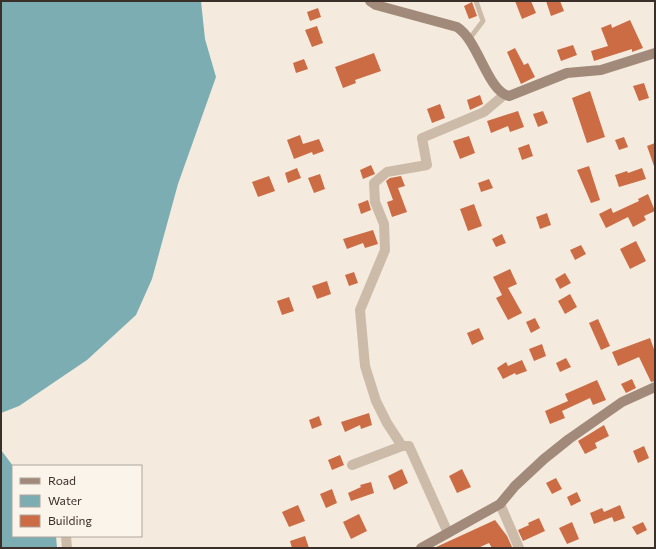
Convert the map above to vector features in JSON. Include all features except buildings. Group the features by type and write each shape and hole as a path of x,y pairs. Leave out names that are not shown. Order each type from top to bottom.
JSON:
{"main road":[{"path":"370,1 458,27 470,38 480,62 504,95 509,96 567,73 601,70 655,53"},
{"path":"420,548 448,534 500,504 515,486 544,459 569,439 622,402 655,387"}],"street":[{"path":"402,446 387,423 376,401 365,366 360,310 385,250 384,224 375,202 374,183 387,172 427,165 422,138 484,112 504,95"},
{"path":"352,465 402,446 409,446 448,534"},
{"path":"500,504 519,548"},
{"path":"66,537 67,548"}],"lane":[{"path":"470,38 483,21 476,1"}],"water":[{"path":"1,1 201,1 205,39 216,77 178,184 152,279 136,315 87,360 19,406 1,413"},
{"path":"1,450 12,465 12,537 56,537 57,548 1,548"}]}
